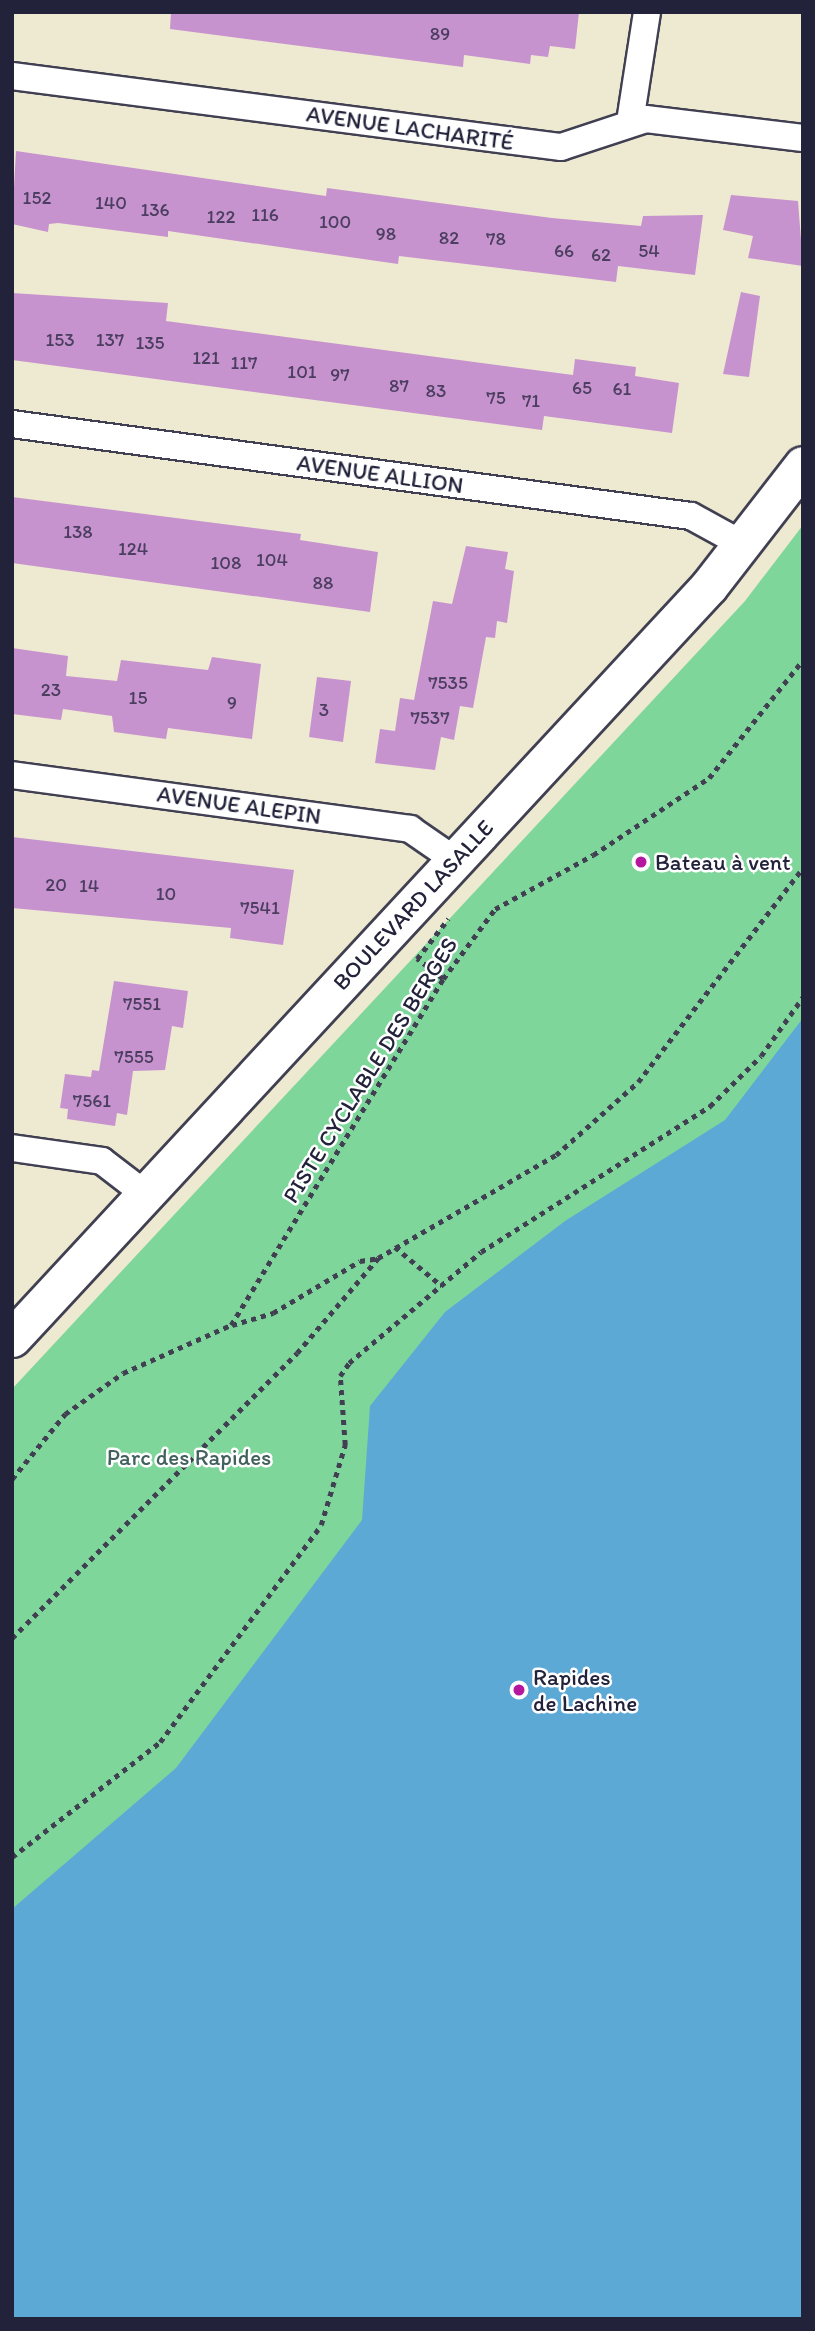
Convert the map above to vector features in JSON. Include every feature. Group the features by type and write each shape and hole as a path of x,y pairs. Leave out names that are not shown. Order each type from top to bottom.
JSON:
{"main road":[{"name":"BOULEVARD LASALLE","path":"12,1338 455,860 742,544 803,464"}],"street":[{"path":"629,122 646,12"},
{"name":"AVENUE LACHARITÉ","path":"12,76 561,147 586,144 629,122 664,119 803,138"},
{"name":"AVENUE ALLION","path":"12,424 691,516 742,544"},
{"name":"AVENUE ALEPIN","path":"12,775 410,829 455,860"},
{"path":"12,1149 102,1161 145,1194"}],"path":[{"name":"PISTE CYCLABLE DES BERGES","path":"231,1325 443,979 495,909 593,855 709,779 803,660"},
{"path":"12,1638 298,1353 378,1258 556,1154 597,1121 676,1037 803,868"},
{"path":"439,911 451,922 417,959 443,979"},
{"path":"12,1857 160,1742 276,1589 331,1501 345,1445 340,1376 374,1338 481,1252 710,1106 761,1056 803,996"},
{"path":"395,1247 442,1286"},
{"path":"12,1479 65,1414 123,1373 231,1325 273,1313 360,1261 378,1258"}],"green space":[{"name":"Rapides de Lachine","path":"803,525 803,2319 12,2319 12,1389 745,601"}],"water":[{"name":"Rapides de Lachine","path":"803,1018 803,2319 12,2319 12,1909 176,1768 362,1520 370,1406 445,1312 565,1221 725,1120"}],"building":[{"path":"171,12 579,12 575,49 550,46 548,57 531,55 530,64 464,55 463,67 170,29"},
{"path":"16,151 326,196 327,188 552,218 641,226 643,216 703,215 695,275 618,266 616,282 399,256 398,264 168,231 168,237 58,223 49,224 48,232 12,224"},
{"path":"731,195 798,201 803,266 748,258 753,236 723,230"},
{"path":"741,292 760,296 749,377 723,374"},
{"path":"12,293 168,303 166,321 573,375 575,359 636,367 635,376 679,383 672,433 544,416 542,430 12,360"},
{"path":"12,497 301,534 300,540 378,552 370,612 12,563"},
{"path":"466,546 508,552 505,569 514,571 507,623 497,621 495,638 486,637 473,708 460,706 454,740 441,737 435,770 375,763 380,729 395,731 400,698 414,700 433,601 452,604"},
{"path":"12,648 68,656 66,676 117,681 121,660 208,670 212,657 261,664 252,739 168,728 166,739 114,732 112,716 63,709 61,720 12,714"},
{"path":"317,677 351,681 343,742 309,737"},
{"path":"12,837 294,870 283,945 230,938 231,928 12,908"},
{"path":"114,981 188,991 183,1028 172,1026 165,1070 133,1071 127,1115 117,1113 115,1126 67,1119 68,1109 60,1108 65,1074 91,1077 92,1070 99,1071"}],"place":[{"name":"Bateau à vent","path":"641,862"},
{"name":"Rapides de Lachine","path":"519,1690"}],"park label":[{"name":"Parc des Rapides","path":"189,1457"}]}
